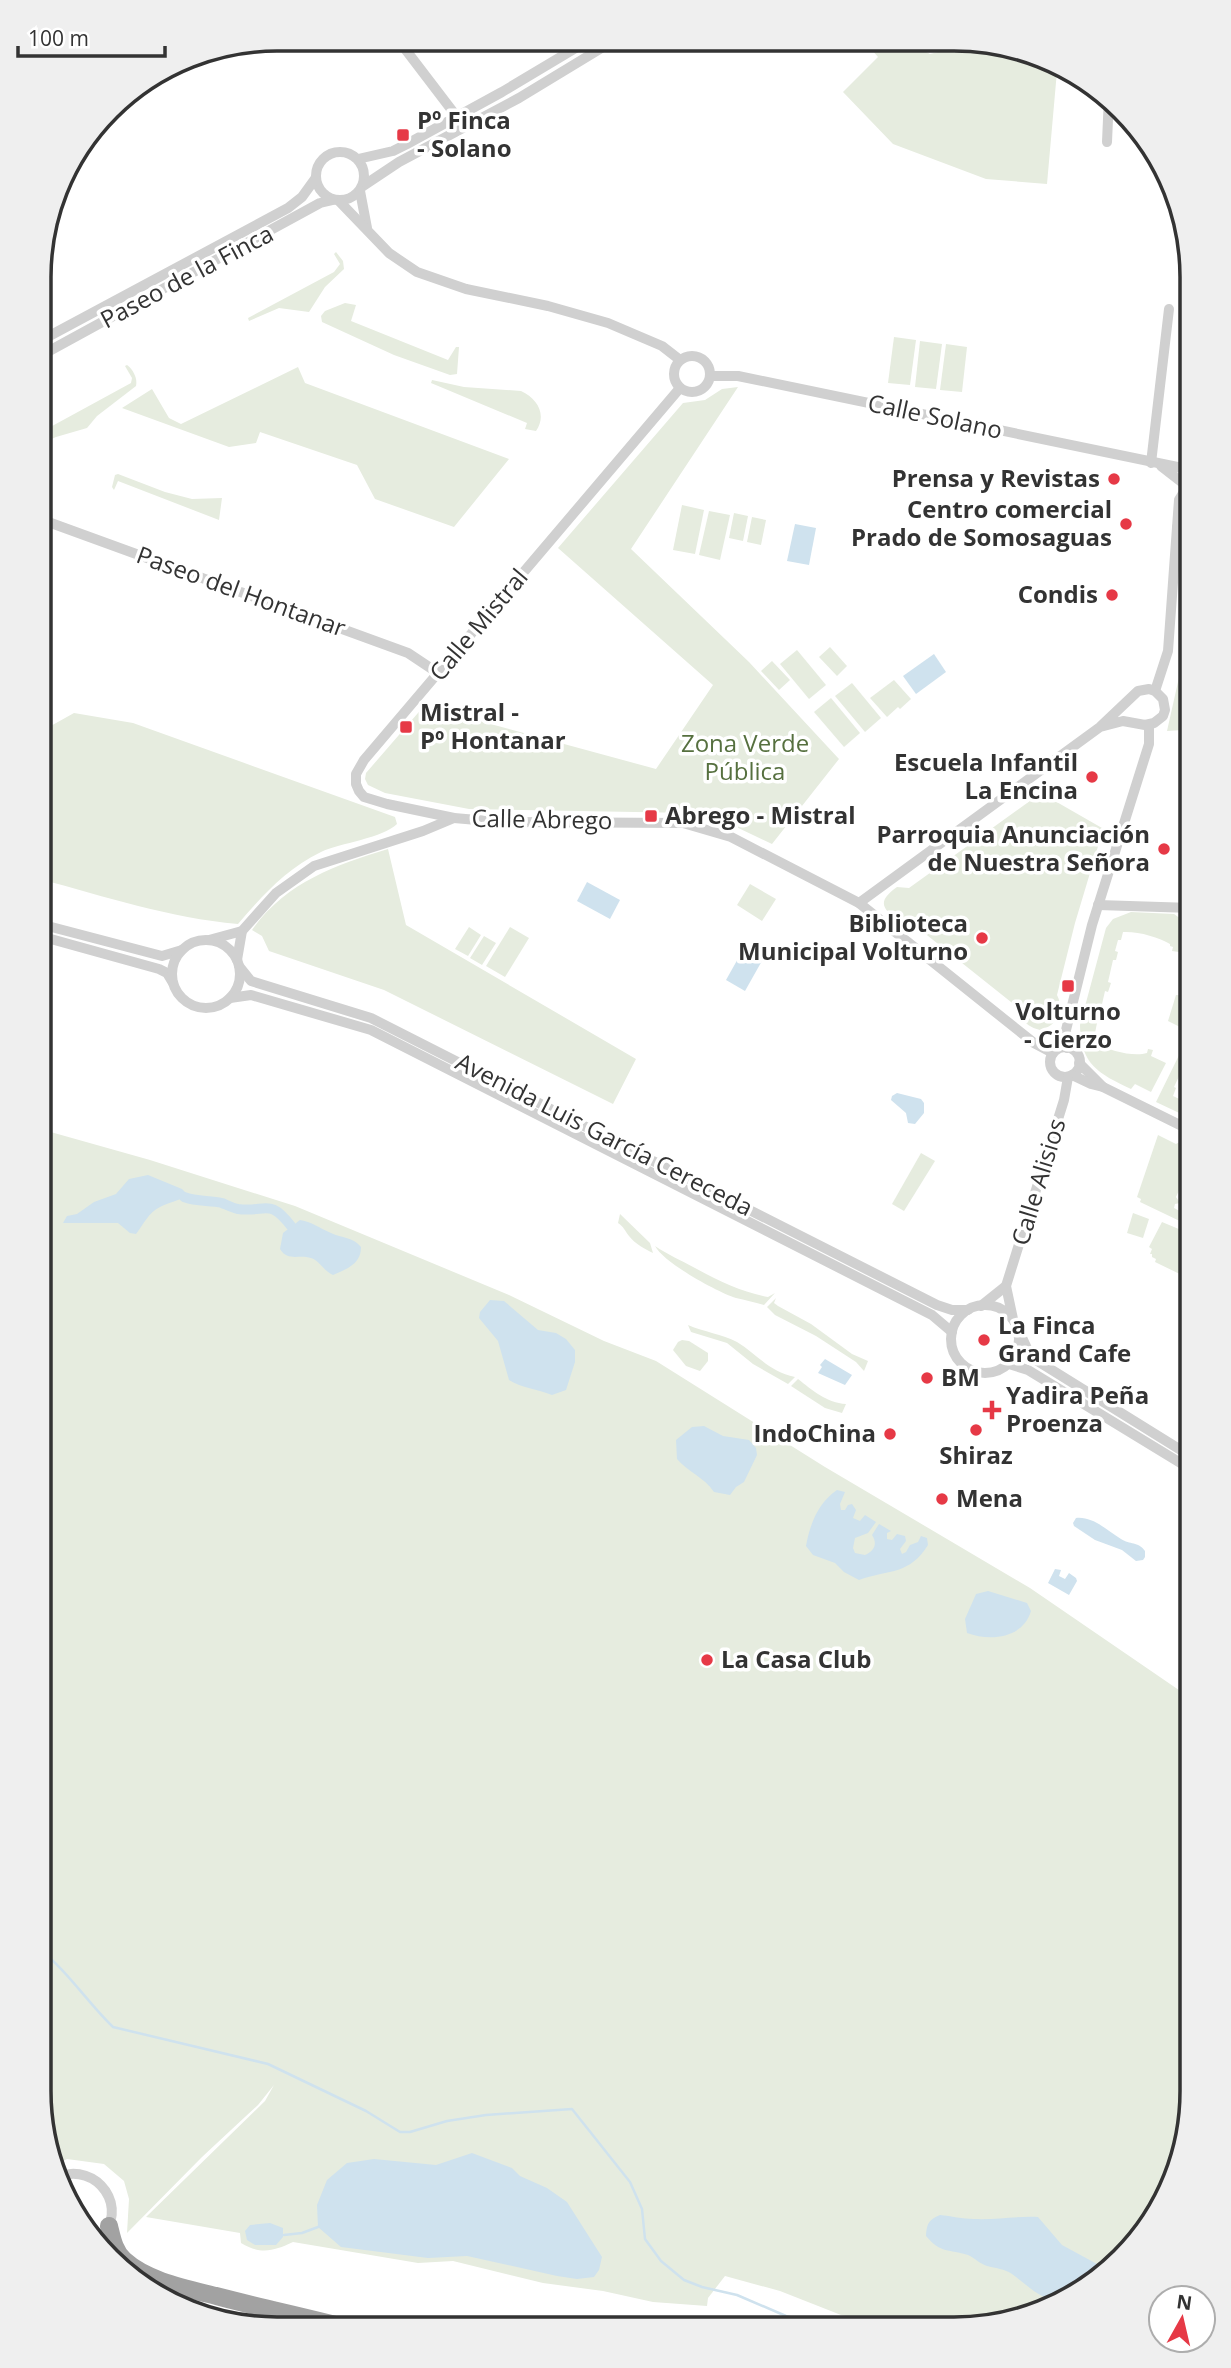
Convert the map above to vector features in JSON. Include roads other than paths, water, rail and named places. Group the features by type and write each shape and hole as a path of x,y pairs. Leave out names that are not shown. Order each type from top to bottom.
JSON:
{"highway":[{"path":"104,2233 115,2248"},
{"path":"136,2269 191,2290 302,2317"}],"street":[{"path":"405,51 457,117"},
{"path":"358,159 393,151 570,51"},
{"path":"336,200 351,198 399,162 519,97 596,51"},
{"path":"1107,142 1108,112"},
{"path":"368,230 361,188 365,176 363,167 358,159 347,152 335,152 323,157 316,167 315,179 318,188 336,200 389,253 408,267 433,279 466,289 588,316 662,346 680,360"},
{"name":"Paseo de la Finca","path":"51,335 289,208 302,197 315,179"},
{"name":"Paseo de la Finca","path":"51,350 320,203 336,200"},
{"path":"1155,464 1168,309"},
{"path":"687,357 701,358 710,369 711,376 703,390 695,393 680,388 674,374 675,367 680,360 687,357"},
{"name":"Calle Solano","path":"711,376 738,376 1180,468"},
{"name":"Calle Mistral","path":"454,818 364,797 356,784 356,774 364,760 680,388"},
{"name":"Calle Solano","path":"1155,464 1180,480"},
{"path":"1155,691 1168,651 1180,499"},
{"name":"Paseo del Hontanar","path":"51,523 408,653 438,673"},
{"path":"859,903 1100,727 1138,691 1155,691 1163,699 1165,710 1159,720 1145,724 1123,721 1100,727"},
{"path":"1131,700 1130,711 1136,721 1145,724"},
{"path":"1066,1048 1066,1030 1098,905 1149,744 1145,724"},
{"name":"Calle Abrego","path":"242,931 276,893 314,866 423,831 454,818 553,823 654,822 698,825 731,836 762,851 859,903 1034,1043 1053,1053"},
{"path":"1098,905 1180,908"},
{"path":"51,927 162,956 182,950 194,942 242,931 238,963 240,980 230,998 212,1007 198,1007 180,996 167,973 159,969 51,939"},
{"path":"209,940 229,948 238,963"},
{"path":"174,983 174,962 182,950"},
{"name":"Avenida Luis García Cereceda","path":"238,963 251,981 371,1017 937,1305 952,1310 968,1310"},
{"name":"Avenida Luis García Cereceda","path":"230,998 251,995 371,1030 932,1315 952,1332"},
{"path":"1103,1087 1079,1063 1075,1052 1066,1048 1053,1053 1050,1061 1052,1070 1059,1076 1070,1076 1103,1087 1180,1125"},
{"path":"1070,1076 1078,1070 1079,1063"},
{"name":"Calle Alisios","path":"1006,1286 1070,1076"},
{"path":"1019,1331 1019,1346 1009,1364 989,1373 968,1369 954,1353 951,1339 958,1319 968,1310 981,1306 1006,1286 1013,1319 1019,1331 1031,1357 1180,1450"},
{"path":"981,1306 1002,1309 1013,1319"},
{"path":"1009,1364 1028,1370 1180,1463"},
{"path":"67,2174 79,2174 102,2185 112,2207 104,2233"}],"water":[{"path":"795,524 816,528 809,565 787,561"},
{"path":"934,654 946,672 916,694 903,676"},
{"path":"587,882 620,900 610,919 577,901"},
{"path":"744,948 763,959 745,991 726,980"},
{"path":"897,1093 921,1099 924,1103 924,1113 915,1124 908,1123 906,1113 891,1100"},
{"path":"148,1175 182,1189 188,1195 156,1209 136,1234 130,1233 118,1223 63,1223 67,1216 77,1214 94,1202 116,1194 129,1179"},
{"path":"300,1220 351,1239 361,1247 359,1258 348,1268 333,1275 311,1258 290,1257 283,1253 280,1249 283,1233"},
{"path":"490,1300 504,1301 538,1330 556,1333 566,1339 575,1350 575,1362 566,1390 552,1395 509,1380 498,1341 479,1318 480,1312"},
{"path":"825,1359 852,1375 845,1385 818,1373"},
{"path":"704,1426 723,1436 749,1440 756,1448 757,1455 744,1482 730,1495 714,1492 706,1482 677,1459 676,1440 692,1427"},
{"path":"837,1490 845,1492 840,1504 841,1510 852,1504 856,1510 853,1518 860,1521 865,1515 876,1522 868,1533 855,1538 855,1553 865,1555 873,1549 875,1541 872,1535 879,1524 891,1531 887,1533 887,1539 892,1540 897,1534 905,1536 906,1541 900,1549 902,1554 910,1545 918,1542 921,1536 927,1538 928,1545 914,1562 898,1570 859,1580 844,1572 835,1563 813,1555 806,1546 810,1530 820,1508"},
{"path":"1076,1518 1094,1522 1124,1541 1140,1546 1145,1551 1145,1557 1136,1561 1122,1550 1095,1540 1074,1526"},
{"path":"1055,1569 1061,1570 1059,1576 1065,1579 1069,1573 1076,1578 1069,1595 1048,1583"},
{"path":"988,1591 1027,1603 1031,1611 1021,1627 1005,1636 996,1637 967,1633 965,1619 976,1594"},
{"path":"472,2153 512,2168 520,2176 547,2188 567,2202 602,2257 594,2277 577,2279 557,2276 467,2256 428,2258 341,2247 318,2227 317,2205 327,2180 347,2163 374,2159 436,2165"},
{"path":"940,2215 974,2219 1038,2217 1062,2245 1098,2265 1080,2279 1045,2297 1009,2272 984,2265 968,2255 936,2246 926,2236 931,2221"},
{"path":"270,2223 283,2228 283,2237 276,2245 255,2245 247,2240 245,2231 250,2225"}],"waterway":[{"path":"184,1197 222,1203 238,1209 272,1209 291,1226"},
{"path":"51,1960 113,2027 268,2064 366,2111 400,2132 486,2115 572,2109 630,2182 642,2209 645,2239 661,2261 684,2280 737,2295 790,2317"},
{"path":"284,2235 302,2233 318,2227"}],"place":[{"name":"Pº Finca - Solano","path":"403,135"},
{"name":"Prensa y Revistas","path":"1114,479"},
{"name":"Centro comercial Prado de Somosaguas","path":"1126,524"},
{"name":"Condis","path":"1112,595"},
{"name":"Mistral - Pº Hontanar","path":"406,727"},
{"name":"Escuela Infantil La Encina","path":"1092,777"},
{"name":"Abrego - Mistral","path":"651,816"},
{"name":"Parroquia Anunciación de Nuestra Señora","path":"1164,849"},
{"name":"Biblioteca Municipal Volturno","path":"982,938"},
{"name":"Volturno - Cierzo","path":"1068,986"},
{"name":"La Finca Grand Cafe","path":"984,1340"},
{"name":"BM","path":"927,1378"},
{"name":"Yadira Peña Proenza","path":"992,1410"},
{"name":"Shiraz","path":"976,1430"},
{"name":"IndoChina","path":"890,1434"},
{"name":"Mena","path":"942,1499"},
{"name":"La Casa Club","path":"707,1660"}],"park label":[{"name":"Zona Verde Pública","path":"745,758"}]}
